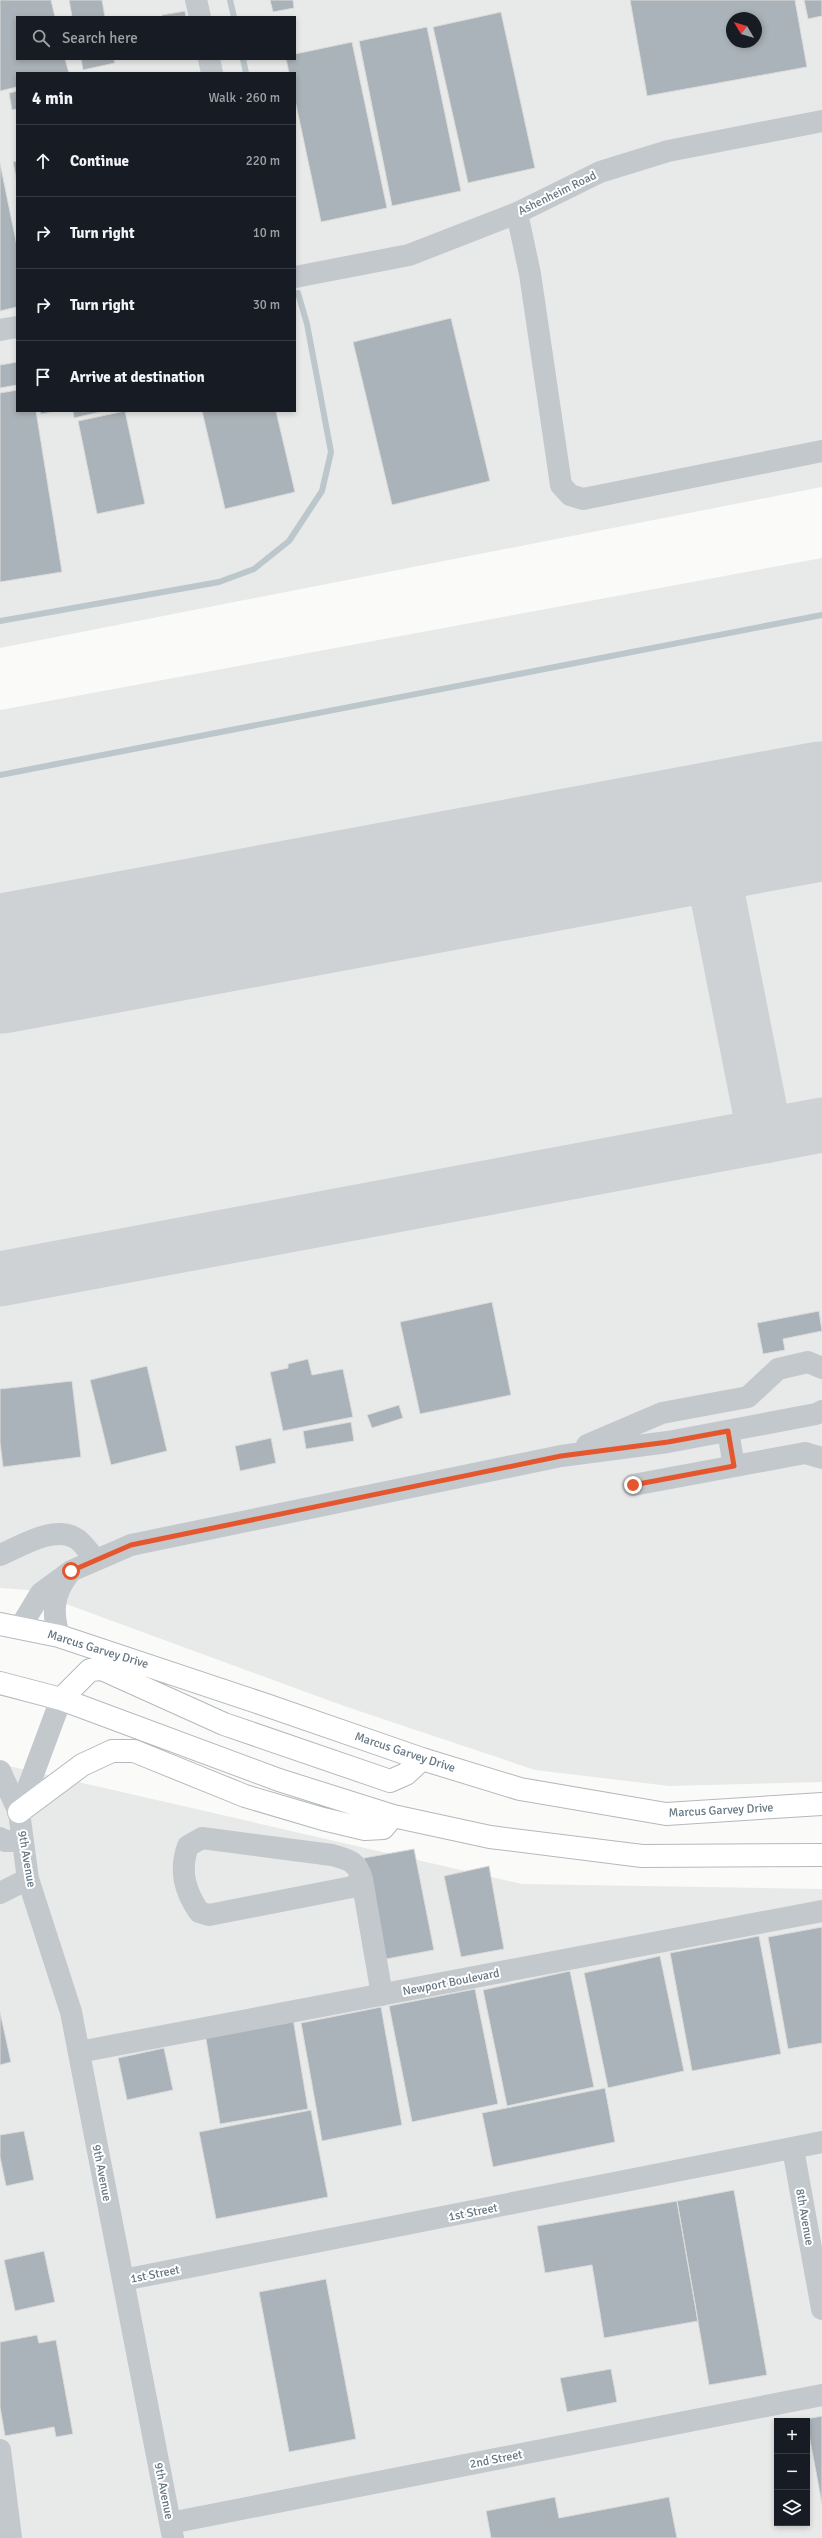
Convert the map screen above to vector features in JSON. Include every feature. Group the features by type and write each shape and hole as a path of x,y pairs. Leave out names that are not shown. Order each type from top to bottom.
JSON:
{"highway":[{"name":"Marcus Garvey Drive","path":"11,1625 59,1636 264,1704 422,1759 520,1789 666,1814 822,1804"},
{"path":"61,1699 90,1670 102,1669 224,1724 390,1781 406,1774 422,1759"},
{"path":"0,1683 61,1699 279,1780 393,1816 490,1837 642,1856 822,1855"},
{"path":"19,1812 82,1765 112,1751 134,1751 245,1796 323,1819 365,1829 383,1828 393,1816"}],"street":[{"path":"196,0 200,16"},
{"path":"209,60 212,72"},
{"name":"Ashenheim Road","path":"296,277 409,255 517,213 600,172 668,151 822,121"},
{"path":"517,213 530,274 561,485 570,495 582,500 822,451"},
{"path":"0,330 16,327"},
{"path":"561,1456 662,1413 748,1397 778,1369 808,1362 822,1368"},
{"path":"11,1625 42,1593 71,1571 131,1545 561,1456 668,1442 816,1414 822,1411"},
{"path":"728,1431 734,1466"},
{"path":"633,1485 805,1453 822,1458"},
{"path":"0,1555 48,1536 60,1533 77,1539 96,1560"},
{"path":"59,1636 55,1623 57,1595 71,1571"},
{"name":"9th Avenue","path":"19,1812 61,1699"},
{"name":"9th Avenue","path":"0,1771 19,1812 28,1879 71,2012 171,2530"},
{"path":"0,1838 5,1841 22,1841"},
{"path":"362,1879 352,1887 209,1916 199,1912 189,1896 182,1863 188,1846 202,1838 332,1854 348,1859 359,1867 362,1879 382,1994"},
{"path":"0,1893 28,1879"},
{"name":"Newport Boulevard","path":"79,2052 822,1911"},
{"name":"1st Street","path":"123,2280 793,2149 822,2142"},
{"name":"8th Avenue","path":"793,2149 822,2309"},
{"name":"2nd Street","path":"171,2530 822,2395"},
{"path":"0,2450 11,2538"}],"shaded area":[{"path":"0,0 822,0 822,487 0,648"},
{"path":"822,558 822,1782 669,1786 535,1770 344,1706 28,1590 0,1588 0,710"},
{"path":"0,1764 522,1884 822,1889 822,2538 0,2538"}],"building":[{"path":"0,0 51,0 55,16 16,16 16,60 65,60 69,72 16,72 16,87 0,91"},
{"path":"69,0 102,0 105,16 72,16"},
{"path":"270,0 293,0 294,8 273,12"},
{"path":"630,0 795,0 807,67 647,96"},
{"path":"804,0 822,0 822,16 808,19"},
{"path":"185,11 186,16 162,16"},
{"path":"501,12 535,168 468,183 433,27"},
{"path":"427,27 461,191 392,206 359,41"},
{"path":"352,42 387,208 321,222 296,105 296,72 289,72 286,60 296,60 296,54"},
{"path":"81,60 114,60 115,63 83,70"},
{"path":"16,91 16,109 12,110 9,93"},
{"path":"16,161 16,177 13,162"},
{"path":"0,163 16,241 16,307 0,311"},
{"path":"451,318 490,481 392,505 353,342"},
{"path":"16,362 16,385 0,388 0,365"},
{"path":"16,390 16,412 36,412 62,572 0,582 0,393"},
{"path":"40,412 52,412 41,414"},
{"path":"73,412 100,412 74,418"},
{"path":"125,412 145,504 97,514 78,421"},
{"path":"202,412 276,412 295,492 225,509"},
{"path":"492,1302 511,1395 420,1414 400,1322"},
{"path":"819,1311 822,1331 783,1339 785,1350 763,1354 757,1323"},
{"path":"308,1359 312,1375 343,1369 353,1417 283,1431 270,1372 288,1368 288,1364"},
{"path":"147,1366 167,1451 111,1465 90,1380"},
{"path":"72,1381 81,1457 3,1467 0,1442 0,1389"},
{"path":"399,1405 403,1418 372,1428 367,1415"},
{"path":"351,1422 354,1441 306,1449 303,1431"},
{"path":"271,1438 276,1463 240,1471 235,1446"},
{"path":"414,1849 434,1950 381,1960 364,1858"},
{"path":"489,1866 504,1949 461,1957 444,1876"},
{"path":"822,1927 822,2043 788,2049 768,1937"},
{"path":"759,1936 781,2054 692,2071 670,1953"},
{"path":"660,1956 684,2071 608,2088 584,1973"},
{"path":"570,1971 594,2087 507,2106 483,1990"},
{"path":"475,1989 498,2104 412,2122 389,2006"},
{"path":"381,2007 402,2125 322,2141 301,2023"},
{"path":"0,2012 11,2062 0,2065"},
{"path":"293,2018 308,2109 220,2124 205,2033"},
{"path":"164,2048 173,2090 127,2100 118,2058"},
{"path":"605,2088 615,2142 493,2167 482,2113"},
{"path":"311,2110 328,2197 216,2219 199,2132"},
{"path":"24,2131 34,2180 6,2186 0,2157 0,2135"},
{"path":"734,2190 767,2375 709,2385 677,2201"},
{"path":"677,2201 698,2321 604,2338 592,2265 545,2273 537,2226"},
{"path":"44,2251 55,2302 15,2311 4,2260"},
{"path":"326,2279 356,2439 289,2452 259,2292"},
{"path":"37,2335 39,2343 56,2340 73,2434 56,2437 54,2427 5,2436 0,2407 0,2342"},
{"path":"611,2369 617,2402 567,2412 560,2378"},
{"path":"822,2416 822,2504 810,2440 810,2418"},
{"path":"555,2497 559,2518 669,2497 677,2538 491,2538 486,2511"}],"waterway":[{"path":"230,0 234,16"},
{"path":"243,60 246,72"},
{"path":"0,621 219,582 254,569 289,541 322,491 331,452 307,324 298,293"},
{"path":"0,775 822,615"}],"taxiway":[{"path":"705,832 765,1136"},
{"path":"0,1279 822,1125"}],"runway":[{"path":"0,964 822,811"}],"route":[{"path":"71,1571 131,1545 561,1456 668,1442 728,1431 734,1466 633,1485"}]}
